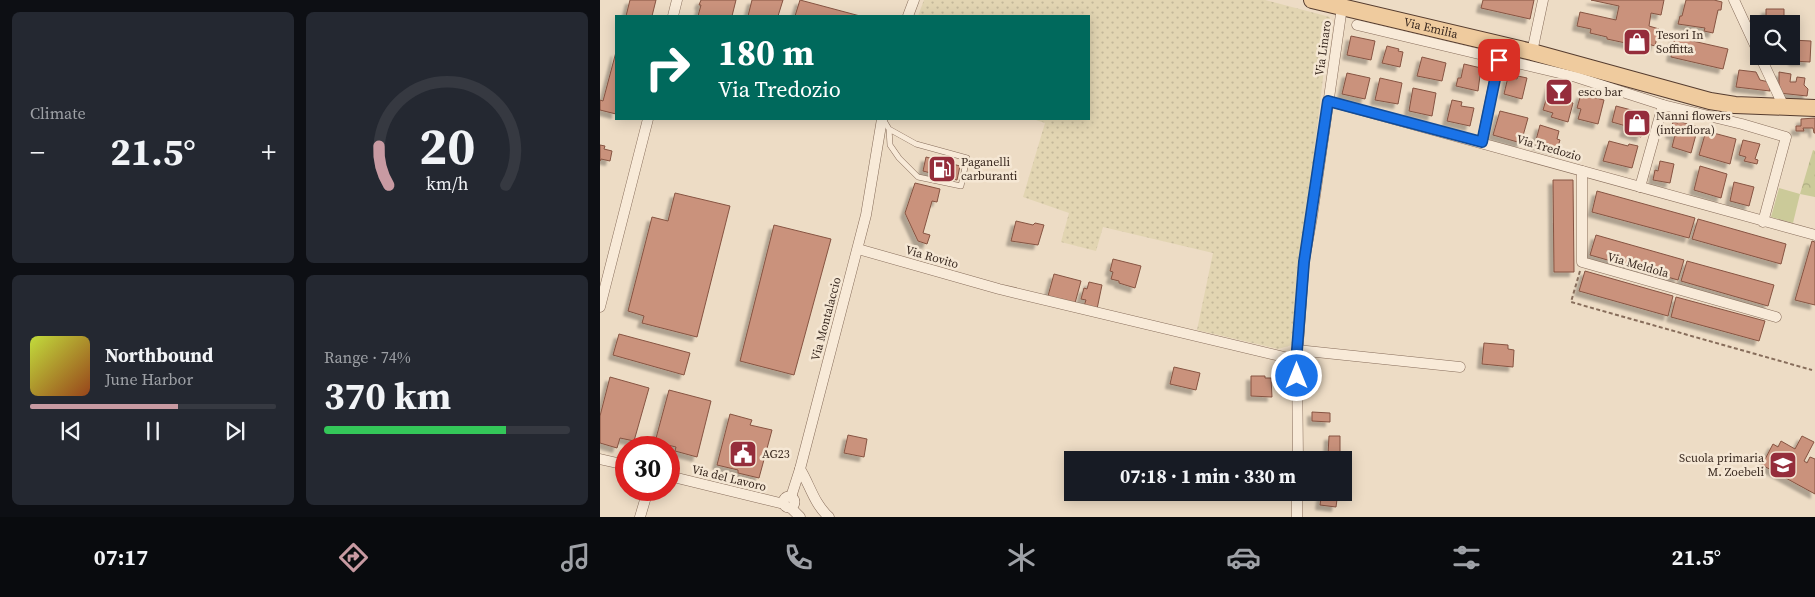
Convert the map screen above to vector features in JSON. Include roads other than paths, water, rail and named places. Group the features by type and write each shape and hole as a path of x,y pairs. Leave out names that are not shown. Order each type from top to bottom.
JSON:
{"main road":[{"name":"Via Emilia","path":"1312,0 1336,4 1532,52 1578,72 1735,105 1815,108"}],"street":[{"path":"673,15 678,0"},
{"path":"908,15 914,0"},
{"path":"1532,52 1543,0"},
{"path":"1734,0 1750,35"},
{"name":"Via Linaro","path":"1298,451 1297,350 1304,262 1328,101 1336,4"},
{"name":"Via Emilia","path":"1357,25 1499,60 1578,72 1663,105 1733,122"},
{"path":"1482,142 1499,60"},
{"path":"1764,65 1784,107"},
{"name":"Via Tredozio","path":"1328,101 1815,235"},
{"path":"1640,187 1663,105"},
{"path":"1735,105 1733,122 1786,137 1763,222"},
{"path":"600,307 648,120"},
{"name":"Via Montalaccio","path":"789,503 800,469 858,249 872,187 882,120"},
{"name":"Via Meldola","path":"1582,171 1582,262 1776,317"},
{"name":"Via Rovito","path":"858,249 999,290 1297,360"},
{"path":"1297,350 1460,367"},
{"path":"600,459 615,462"},
{"path":"800,469 810,486 816,502 828,517"},
{"name":"Via del Lavoro","path":"680,478 789,503"},
{"path":"640,517 645,501"},
{"path":"1297,501 1297,517"},
{"path":"789,503 800,517"}],"lane":[{"path":"883,120 889,129 916,144 967,158 961,186 918,176 890,145 889,129"}],"place":[{"name":"Tesori In Soffitta","path":"1637,42"},
{"name":"esco bar","path":"1559,92"},
{"name":"Nanni flowers (interflora)","path":"1637,123"},
{"name":"Paganelli carburanti","path":"942,169"},
{"name":"AG23","path":"743,454"},
{"name":"Scuola primaria M. Zoebeli","path":"1783,465"}]}
